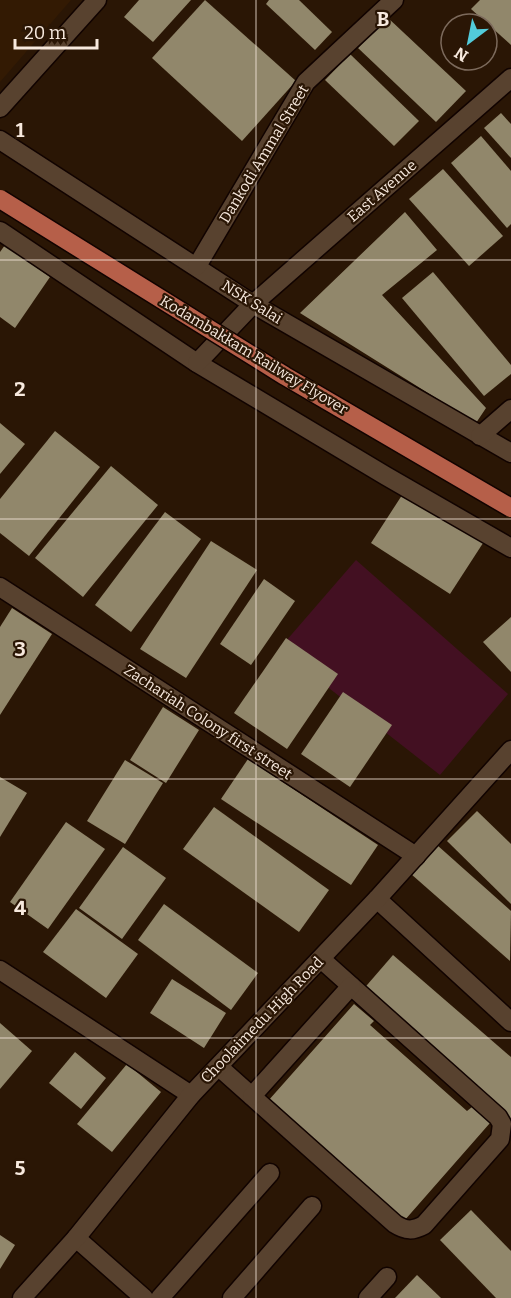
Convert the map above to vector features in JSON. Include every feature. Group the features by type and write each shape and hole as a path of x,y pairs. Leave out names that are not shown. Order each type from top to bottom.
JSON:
{"main road":[{"name":"Kodambakkam Railway Flyover","path":"0,199 285,376 511,508"}],"street":[{"path":"0,108 97,0"},
{"name":"Dankodi Ammal Street","path":"197,266 306,82 394,0"},
{"name":"East Avenue","path":"197,363 253,304 511,78"},
{"name":"NSK Salai","path":"0,140 253,304 511,453"},
{"path":"0,231 197,363 511,548"},
{"path":"480,436 511,409"},
{"name":"Zachariah Colony first street","path":"0,587 416,856"},
{"name":"Choolaimedu High Road","path":"22,1298 76,1238 190,1095 377,899 511,750"},
{"path":"377,899 511,1022"},
{"path":"219,1067 395,1224 410,1230 424,1225 500,1139 502,1125 498,1117 321,959"},
{"path":"0,970 190,1095"},
{"path":"252,1096 351,986"},
{"path":"160,1298 270,1173"},
{"path":"232,1298 312,1206"},
{"path":"76,1238 144,1298"},
{"path":"368,1298 387,1277"}],"shaded area":[{"path":"0,0 71,0 0,82"},
{"path":"356,560 508,694 440,775 279,649"}],"building":[{"path":"139,0 191,0 153,42 124,17"},
{"path":"205,0 296,81 242,141 152,58"},
{"path":"269,0 299,0 332,32 315,50 266,4"},
{"path":"480,0 511,0 511,45 499,34 499,12 474,12 471,9"},
{"path":"387,17 439,66 439,72 446,72 466,91 436,122 358,48"},
{"path":"350,54 419,121 394,146 325,80"},
{"path":"501,113 511,124 511,158 484,128"},
{"path":"481,136 511,171 511,224 507,228 451,163"},
{"path":"443,169 503,236 469,266 409,199"},
{"path":"405,212 437,250 382,295 486,408 476,423 300,313"},
{"path":"5,245 50,277 15,328 0,317 0,252"},
{"path":"433,272 511,365 511,374 484,396 402,298"},
{"path":"0,423 25,444 0,474"},
{"path":"55,431 100,467 29,556 0,533 0,499"},
{"path":"111,466 158,505 83,597 35,558"},
{"path":"406,489 485,540 450,594 371,543"},
{"path":"165,512 201,539 131,632 95,605"},
{"path":"211,541 257,570 186,678 140,649"},
{"path":"264,579 295,601 251,665 220,644"},
{"path":"12,608 52,634 0,715 0,627"},
{"path":"511,617 511,672 483,642"},
{"path":"286,638 338,674 287,749 234,713"},
{"path":"343,692 392,725 350,787 301,754"},
{"path":"163,707 199,730 166,783 130,760"},
{"path":"248,759 378,845 351,885 221,799"},
{"path":"125,760 163,783 125,844 87,821"},
{"path":"0,777 27,793 0,837"},
{"path":"214,807 329,890 299,932 183,849"},
{"path":"477,811 511,844 511,904 447,841"},
{"path":"66,822 105,849 48,929 10,902"},
{"path":"437,845 511,911 510,961 411,874"},
{"path":"123,847 166,878 122,939 79,908"},
{"path":"164,904 258,973 231,1010 138,940"},
{"path":"76,909 138,954 106,998 43,952"},
{"path":"393,955 511,1057 511,1121 361,992"},
{"path":"172,979 226,1013 204,1048 150,1013"},
{"path":"354,1004 374,1021 370,1025 467,1111 472,1107 490,1123 404,1221 268,1101"},
{"path":"0,1023 32,1051 0,1089"},
{"path":"75,1052 106,1078 81,1109 49,1083"},
{"path":"127,1064 161,1092 112,1152 77,1124"},
{"path":"471,1210 511,1251 511,1298 496,1298 440,1240"},
{"path":"0,1235 15,1245 0,1269"},
{"path":"417,1275 441,1298 395,1298"}]}
